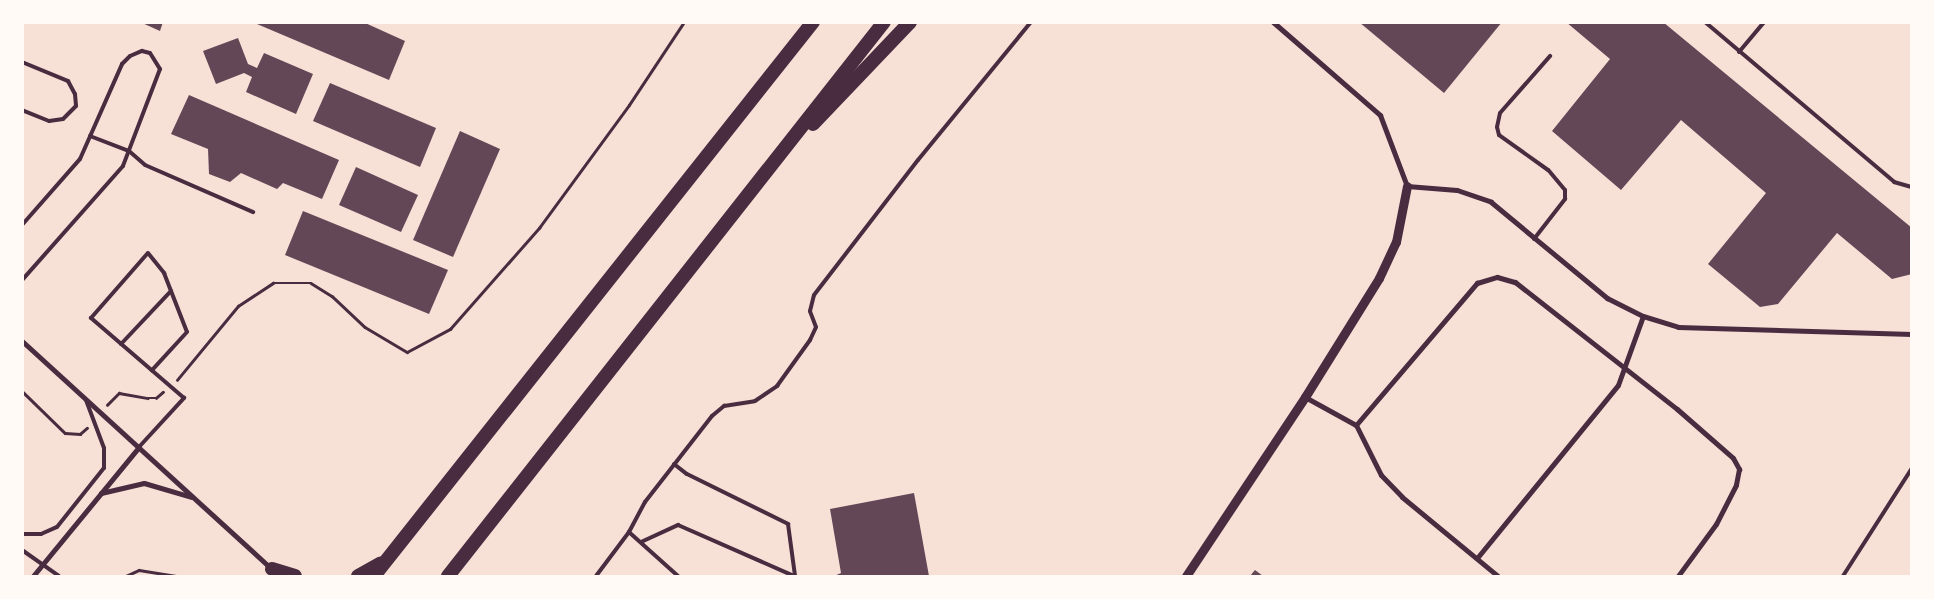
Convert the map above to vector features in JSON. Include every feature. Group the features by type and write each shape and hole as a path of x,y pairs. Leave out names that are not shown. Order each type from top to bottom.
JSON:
{"highway":[{"path":"374,576 812,22"},
{"path":"448,576 884,22"},
{"path":"772,165 910,22"},
{"path":"358,576 390,557"},
{"path":"276,573 295,576"}],"street":[{"path":"1186,576 1305,397 1388,262 1403,217 1407,186 1380,115 1273,22"},
{"path":"1407,186 1457,190 1491,202 1607,298 1643,316 1678,327 1912,334"},
{"path":"1356,425 1477,284 1497,277 1515,282 1626,366 1716,442 1739,468 1736,485 1716,524 1678,576"},
{"path":"1477,558 1618,385 1643,316"},
{"path":"22,341 276,573"},
{"path":"1305,397 1356,425 1381,475 1402,497 1498,576 1507,576"},
{"path":"33,576 139,447"},
{"path":"101,493 132,483 144,483 193,497"}],"lane":[{"path":"596,576 629,532 645,502 712,416 724,406 755,401 777,386 816,327 810,311 814,295 924,152 1032,22"},
{"path":"1705,22 1894,182 1912,187"},
{"path":"1740,52 1764,22"},
{"path":"22,225 80,158 122,64 130,56 142,51 150,53 160,69 123,166 22,280"},
{"path":"1534,239 1565,199 1565,190 1548,170 1498,135 1497,127 1500,113 1550,56"},
{"path":"22,62 68,81 75,94 76,106 63,119 49,121 22,110"},
{"path":"90,136 129,151 145,165 253,212"},
{"path":"139,447 184,398 91,318 148,253 164,273 187,332 152,370"},
{"path":"121,344 171,291"},
{"path":"22,534 42,534 57,527 104,468 104,448 84,396"},
{"path":"674,464 687,474 788,524 794,576"},
{"path":"1843,576 1912,468"},
{"path":"641,542 678,525 794,576"},
{"path":"629,532 678,576"},
{"path":"22,550 59,576"}],"path":[{"path":"113,398 119,393 156,398 170,387 238,306 273,283 311,283 332,296 365,327 407,352 450,329 539,228 630,106 684,22"},
{"path":"22,391 65,432 80,434 87,429"},
{"path":"126,576 139,570 178,576"}],"building":[{"path":"140,22 163,22 160,31"},
{"path":"252,22 363,22 405,41 389,80"},
{"path":"1359,22 1502,22 1444,93"},
{"path":"1566,22 1663,22 1912,228 1912,274 1892,279 1837,233 1778,304 1760,307 1708,264 1766,193 1681,120 1621,190 1552,131 1610,59"},
{"path":"238,38 248,64 257,68 264,53 313,74 296,114 246,92 252,77 244,73 216,84 203,51"},
{"path":"330,83 436,128 420,167 313,121"},
{"path":"189,95 339,160 322,199 283,183 277,189 241,173 230,182 209,174 208,149 171,134"},
{"path":"460,131 500,149 453,257 413,240"},
{"path":"356,167 418,195 401,232 339,205"},
{"path":"303,211 448,270 429,314 285,255"},
{"path":"914,493 929,576 834,576 841,573 830,509"},
{"path":"1255,570 1263,576 1250,576"}]}
